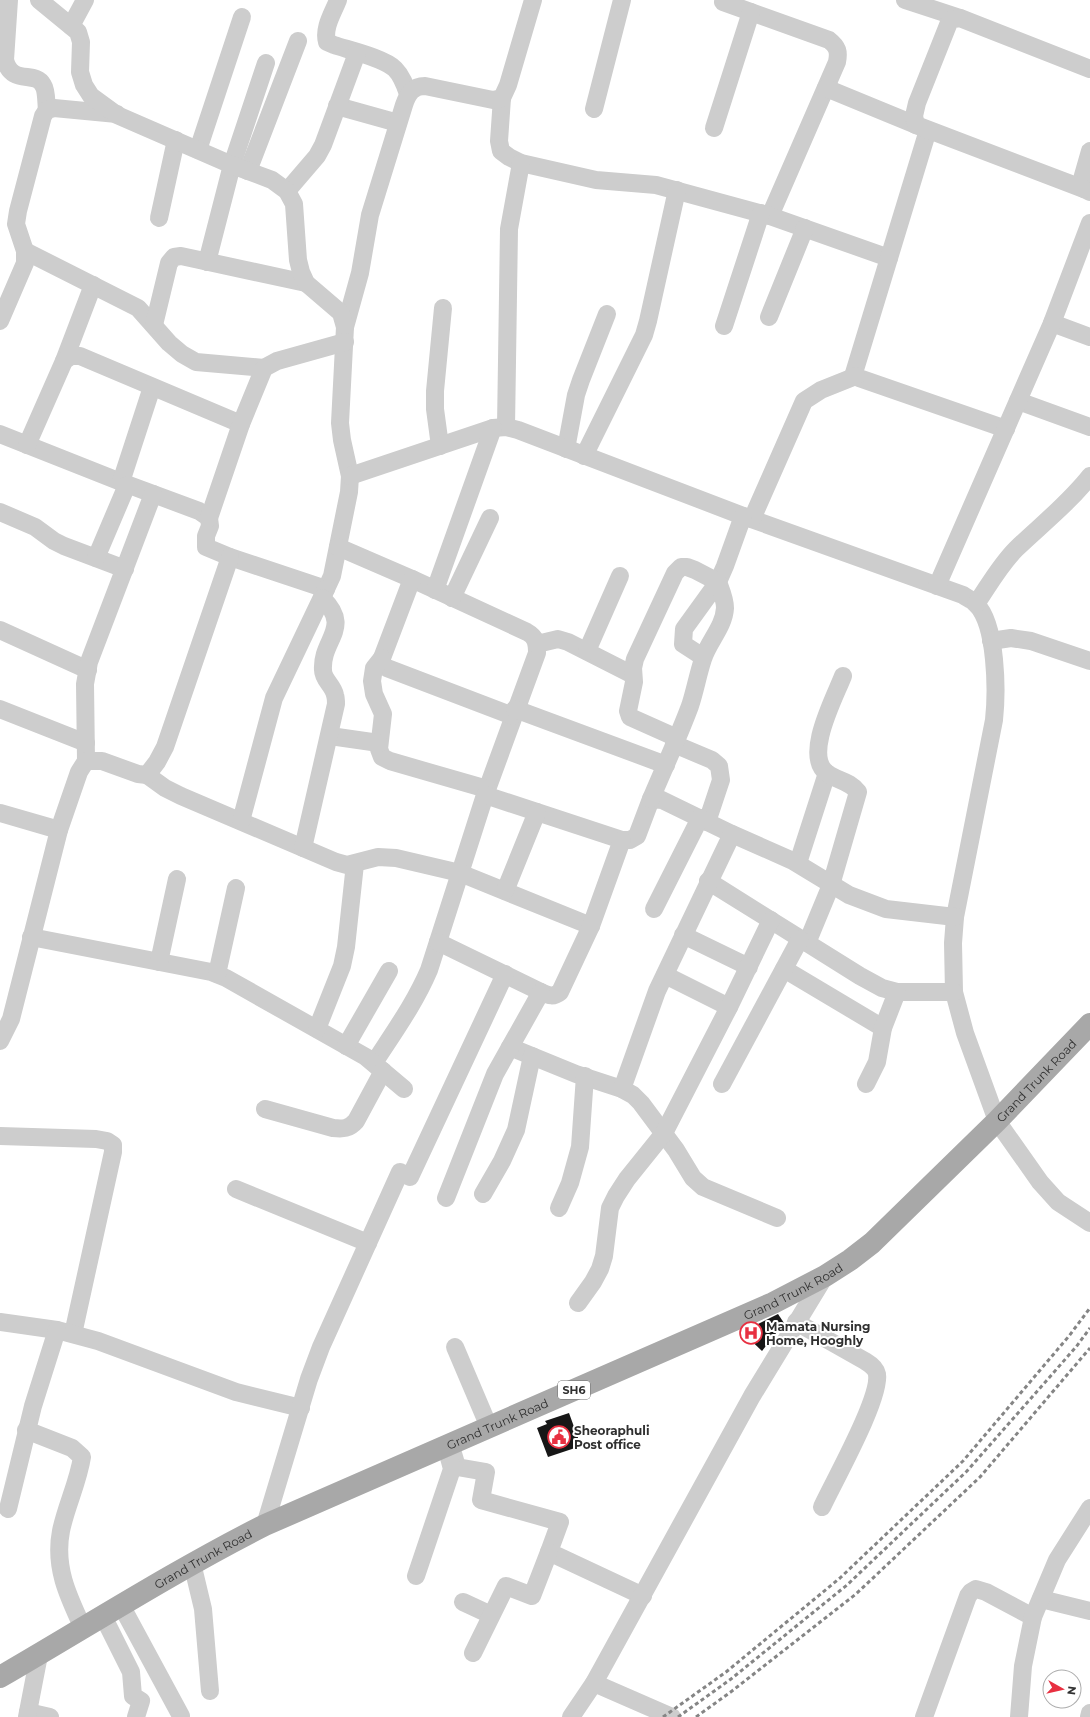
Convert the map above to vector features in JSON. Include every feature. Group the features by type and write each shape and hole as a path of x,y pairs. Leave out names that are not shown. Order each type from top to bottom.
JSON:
{"main road":[{"name":"Grand Trunk Road","path":"0,1677 192,1563 265,1525 773,1303 825,1276 872,1243 997,1121 1090,1024"}],"street":[{"path":"9,0 5,60 7,69 20,77 36,79 41,82 44,87 47,110"},
{"path":"39,0 78,32 81,42 80,72 84,85 92,96 117,115 232,165 272,180 287,191 294,204 298,260 306,283"},
{"path":"71,26 85,0"},
{"path":"338,0 327,27 326,36 328,42 385,62 394,68 400,75 408,94"},
{"path":"594,109 622,0"},
{"path":"527,1 508,85 502,98 499,141 501,151 509,158 521,163 596,180 656,185 677,190 765,214 889,258"},
{"path":"721,1 829,40 836,46 839,53 837,62 826,88 765,214 724,326"},
{"path":"909,1 960,18 1090,69"},
{"path":"714,128 751,12"},
{"path":"198,150 242,17"},
{"path":"856,376 854,369 889,258 922,128 914,116 917,104 950,20 960,18"},
{"path":"248,171 298,41"},
{"path":"287,191 317,156 330,127 357,53"},
{"path":"207,262 232,165 266,63"},
{"path":"241,821 274,698 332,576 349,492 350,476 340,423 345,335 360,273 370,215 408,94 417,86 425,86 493,100 502,98"},
{"path":"826,88 922,128 1087,191"},
{"path":"337,106 398,123"},
{"path":"0,320 25,263 25,251 16,224 42,116 47,110 54,108 117,115"},
{"path":"159,218 176,140"},
{"path":"1087,191 1082,179 1090,152"},
{"path":"435,590 500,428 509,229 521,163"},
{"path":"584,456 644,335 650,315 677,190"},
{"path":"937,586 1052,323 1090,223"},
{"path":"769,317 805,228"},
{"path":"25,251 138,308 169,343 182,354 196,362 264,368 277,361 345,335"},
{"path":"154,325 169,263 174,257 181,256 306,283 341,313 345,335"},
{"path":"27,445 64,361 93,285"},
{"path":"440,446 435,410 435,391 443,308"},
{"path":"566,449 576,395 607,314"},
{"path":"1052,323 1090,337"},
{"path":"64,361 71,356 80,356 241,424"},
{"path":"264,368 241,424 209,518 210,526 206,536 206,547 324,593 335,616 333,635 323,663 322,672 335,695 335,710 303,848"},
{"path":"703,657 683,644 682,637 684,629 718,582 747,517 804,401 821,390 856,376 1006,429"},
{"path":"96,558 124,484 152,387"},
{"path":"1018,400 1090,427"},
{"path":"350,476 500,428 518,430 747,517 963,595 976,604 986,619 991,641 996,672 997,697 994,720 955,917 953,956 954,992 965,1033 997,1121 1040,1182 1058,1202 1090,1223"},
{"path":"0,434 124,484 199,511 209,518"},
{"path":"976,604 998,570 1015,550 1066,504 1090,476"},
{"path":"0,1041 11,1019 59,830 79,772 86,761 85,684 89,662 154,494"},
{"path":"0,512 34,527 64,546 125,569"},
{"path":"452,598 490,518"},
{"path":"265,1109 332,1128 344,1129 352,1126 356,1121 379,1067 420,990 438,942 486,792 536,653 537,644 534,636 527,632 338,547"},
{"path":"147,775 157,762 165,747 230,557"},
{"path":"412,579 382,658 374,668 372,681 374,694 383,714 379,743 379,749 382,756 390,761 486,792 537,812 622,840 630,840 637,836 651,799 676,741 690,704 703,657 718,630 724,612 724,597 718,582 687,567 681,568 675,573 634,659 634,682 628,711 630,717 676,741 712,760 718,766 721,780 703,820 654,909"},
{"path":"587,651 620,576"},
{"path":"0,630 88,670"},
{"path":"991,641 1012,638 1031,641 1090,661"},
{"path":"537,644 558,639 587,651 633,675"},
{"path":"382,658 382,664 387,668 666,765"},
{"path":"722,1084 784,969 804,941 831,885 858,792 847,782 826,773 820,766 818,758 818,743 824,722 844,676"},
{"path":"0,709 86,743"},
{"path":"330,736 379,743"},
{"path":"86,761 102,761 138,774 147,775 165,788 181,796 336,862 347,865 378,857 396,858 460,873 591,926"},
{"path":"798,863 826,773"},
{"path":"651,799 662,800 732,834 798,863 849,895 886,908 955,917"},
{"path":"505,891 537,812"},
{"path":"0,813 59,830"},
{"path":"622,1089 648,1013 708,881 732,834"},
{"path":"438,942 541,992 551,996 556,995 560,992 591,926 622,840"},
{"path":"317,1029 342,966 346,947 355,864"},
{"path":"158,962 177,880"},
{"path":"708,881 882,988 897,992 954,992"},
{"path":"217,974 236,888"},
{"path":"578,1303 593,1282 602,1262 610,1208 616,1196 626,1179 664,1134 729,1007 771,920"},
{"path":"683,935 749,966"},
{"path":"32,937 217,974 346,1046 379,1067 404,1089"},
{"path":"784,969 882,1028"},
{"path":"346,1046 389,971"},
{"path":"265,1525 301,1408 322,1347 400,1172 410,1177 505,974"},
{"path":"665,975 729,1007"},
{"path":"446,1198 488,1092 510,1047 541,992"},
{"path":"866,1084 877,1062 882,1028 897,992"},
{"path":"510,1047 622,1089 633,1095 641,1103 664,1134 693,1178 703,1187 777,1218"},
{"path":"483,1194 502,1161 516,1130 532,1056"},
{"path":"559,1208 570,1183 580,1147 585,1076"},
{"path":"0,1136 96,1139 106,1141 112,1146 113,1152 65,1332 26,1430 8,1508"},
{"path":"236,1189 368,1243"},
{"path":"571,1717 594,1683 752,1396 825,1276"},
{"path":"0,1322 65,1332 98,1341 236,1392 301,1408"},
{"path":"796,1322 865,1361 873,1366 877,1372 877,1381 864,1420 822,1507"},
{"path":"455,1347 488,1427"},
{"path":"26,1430 72,1448 82,1457 61,1531 58,1549 59,1564 65,1590 83,1628"},
{"path":"448,1444 457,1467 486,1472 481,1500 560,1522 532,1596 506,1586 474,1653"},
{"path":"416,1576 452,1469 448,1444"},
{"path":"1019,1717 1023,1666 1033,1618 1057,1560 1090,1508"},
{"path":"549,1552 643,1596"},
{"path":"192,1563 203,1609 210,1691"},
{"path":"924,1717 968,1596 971,1592 976,1589 986,1592 1033,1618"},
{"path":"1042,1599 1090,1611"},
{"path":"464,1602 491,1615"},
{"path":"112,1611 181,1716"},
{"path":"112,1611 131,1672 133,1696 141,1701 136,1717"},
{"path":"39,1655 27,1714 50,1717"},
{"path":"594,1683 672,1717"},
{"path":"1089,1717 1090,1713"}],"building":[{"path":"778,1314 784,1323 762,1351 742,1332"},
{"name":"Sheoraphuli Post office","path":"569,1413 581,1446 548,1457 537,1428 547,1424 545,1421"}],"railway":[{"path":"663,1717 726,1672 840,1578 963,1461 1069,1336 1090,1308"},
{"path":"678,1717 731,1679 847,1585 967,1471 1076,1347 1090,1328"},
{"path":"696,1717 732,1691 856,1594 980,1477 1090,1348"}],"place":[{"name":"Mamata Nursing Home, Hooghly","path":"751,1333"},
{"name":"Sheoraphuli Post office","path":"559,1437"}]}
